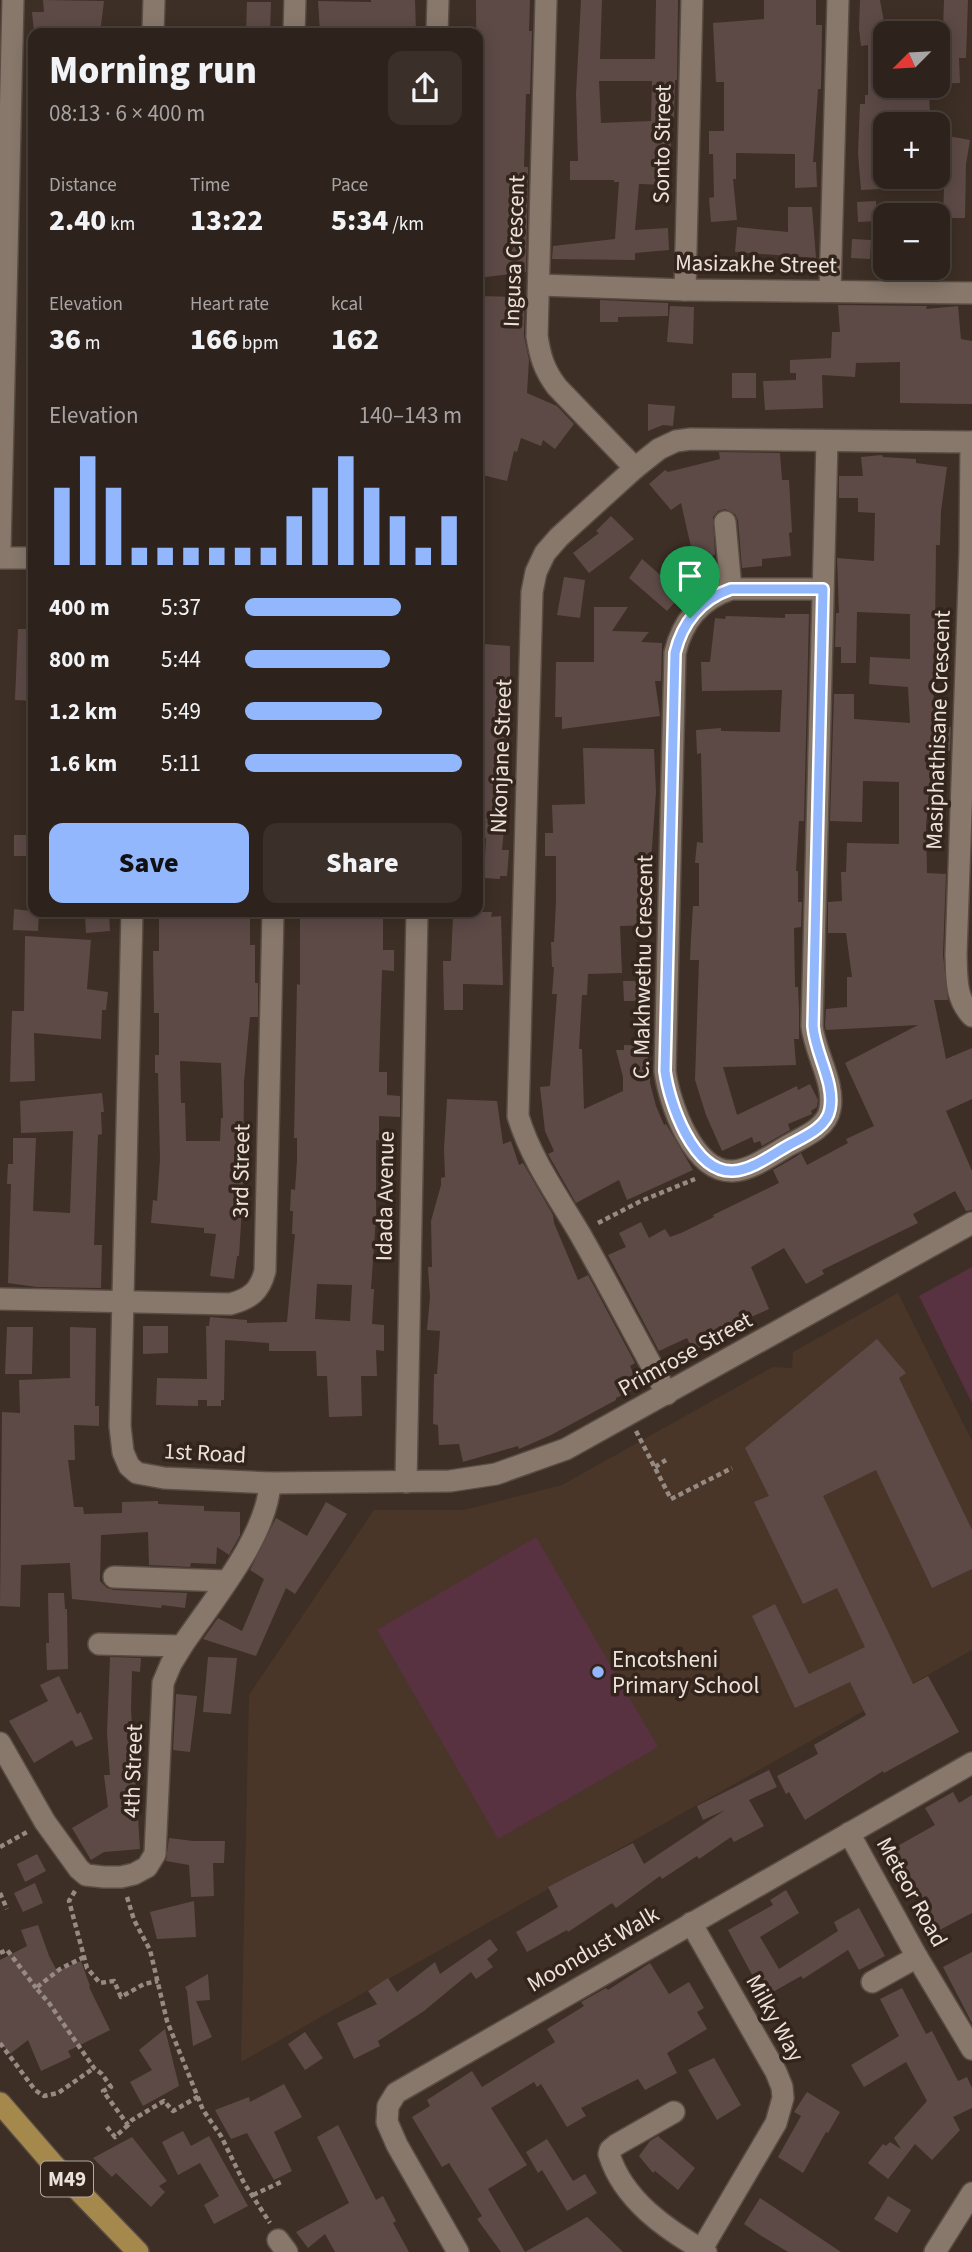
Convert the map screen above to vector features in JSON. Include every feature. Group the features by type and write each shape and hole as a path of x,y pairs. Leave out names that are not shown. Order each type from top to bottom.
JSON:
{"main road":[{"name":"M49","path":"0,2103 52,2163 138,2252"}],"street":[{"path":"0,551 13,0"},
{"path":"153,28 154,0"},
{"path":"294,28 295,0"},
{"path":"437,28 438,0"},
{"name":"Ingusa Crescent","path":"546,0 537,336 540,357 547,374 635,468"},
{"name":"Sonto Street","path":"685,290 692,0"},
{"path":"830,291 838,0"},
{"name":"Masizakhe Street","path":"539,285 685,290 972,293"},
{"name":"Nkonjane Street","path":"667,1394 536,1160 525,1139 518,1116 532,592 536,572 545,553 559,537 635,468 659,449 676,442 691,439 971,442"},
{"path":"717,1167 730,1171 746,1169 809,1134 823,1124 830,1113 832,1098 816,1047 813,1026 827,441"},
{"name":"Masiphathisane Crescent","path":"971,442 970,552 956,955 958,992 964,1007 972,1016"},
{"path":"726,522 731,589 823,589"},
{"path":"0,558 28,558"},
{"name":"C. Makhwethu Crescent","path":"717,1167 704,1158 693,1144 677,1116 668,1093 665,1071 675,653 679,634 704,603 718,593 731,589"},
{"name":"1st Road","path":"132,917 120,1426 123,1452 129,1466 137,1474 146,1477 270,1483 406,1482"},
{"name":"3rd Street","path":"123,1301 230,1304 253,1295 261,1286 265,1271 273,917"},
{"name":"Idada Avenue","path":"406,1482 417,917"},
{"name":"Primrose Street","path":"406,1482 496,1474 566,1449 972,1223"},
{"path":"0,1299 123,1301"},
{"name":"4th Street","path":"121,1877 135,1874 147,1867 155,1854 163,1683 182,1646 256,1534 265,1510 270,1483"},
{"path":"114,1577 226,1581"},
{"path":"99,1644 182,1646"},
{"path":"0,1743 66,1854 86,1875 121,1877"},
{"name":"Moondust Walk","path":"458,2252 397,2145 387,2122 388,2106 396,2093 972,1763"},
{"name":"Meteor Road","path":"849,1833 972,2049"},
{"name":"Milky Way","path":"691,1923 776,2072 783,2098 776,2123 702,2251"},
{"path":"872,1982 918,1957"},
{"path":"674,2112 610,2150 611,2160 640,2204 661,2223 702,2251"},
{"path":"935,2252 970,2198"}],"path":[{"path":"579,1234 611,1216 717,1167"},
{"path":"634,1427 671,1499 733,1468"},
{"path":"654,1467 666,1461"},
{"path":"0,1847 45,1822"},
{"path":"86,1875 69,1901 87,1968 100,1983 114,1981 121,1997 144,1984 158,1981"},
{"path":"121,1877 134,1920 150,1950 167,2021 203,2110 221,2136 244,2183 283,2246"},
{"path":"0,1893 7,1909"},
{"path":"0,1953 7,1950 49,2003 94,2068 102,2074 111,2087 103,2091 128,2125"},
{"path":"36,1988 60,1969 84,1957"},
{"path":"0,2043 35,2090 44,2096 58,2093 94,2068"},
{"path":"107,2127 115,2137 132,2120 164,2101 173,2111 199,2096"},
{"path":"253,2195 281,2182"}],"shaded area":[{"path":"972,1267 972,1403 919,1296"},
{"name":"Encotsheni Primary School","path":"898,1293 972,1441 972,1650 241,2062 249,1695 374,1510 464,1510 562,1485 773,1367 792,1368 793,1352"},
{"path":"536,1537 658,1747 498,1839 377,1630"}],"building":[{"path":"43,0 104,1 101,28 34,28 32,12 44,12"},
{"path":"415,0 416,28 320,28 318,1"},
{"path":"476,0 530,0 530,94 526,94 524,167 528,167 526,272 483,277 483,28 476,28"},
{"path":"581,0 602,0 600,59 655,59 656,0 678,0 677,80 674,118 669,117 669,185 639,184 635,230 668,228 669,250 635,253 635,260 552,259 553,246 615,239 619,182 570,180 570,161 578,161 576,94","holes":["599,81 652,81 651,121 601,123"]},
{"path":"764,0 816,0 816,25 822,25 821,89 818,89 813,162 816,162 817,187 795,188 795,154 736,153 736,179 733,179 737,220 711,222 709,198 714,197 713,154 709,154 709,131 724,131 724,82 716,82 713,23 764,19"},
{"path":"860,0 880,0 884,21 873,21 873,98 929,98 930,112 873,112 873,189 880,189 861,190 858,153 860,104 865,104 865,95 868,95 868,45 861,46"},
{"path":"944,0 968,0 966,58 959,58 960,83 950,83 950,21 943,21"},
{"path":"247,2 271,2 270,28 246,28"},
{"path":"950,136 970,140 966,164 965,218 950,218 950,203 944,203 944,189 950,189"},
{"path":"876,201 873,203 873,221 858,222 857,202"},
{"path":"788,207 812,207 816,258 735,252 737,227 788,232"},
{"path":"852,239 871,240 870,259 851,258"},
{"path":"483,296 525,297 524,336 529,360 527,393 557,406 574,424 555,449 543,440 541,446 521,438 517,452 514,451 507,481 483,475"},
{"path":"600,300 668,303 668,316 618,317 618,322 600,322"},
{"path":"838,305 927,306 926,309 958,306 961,339 972,341 972,404 900,403 900,362 856,363 855,377 822,375 823,408 765,410 763,381 796,380 796,373 790,373 790,360 831,358 832,332 840,332"},
{"path":"670,306 694,307 693,344 667,342"},
{"path":"732,373 756,373 756,398 732,398"},
{"path":"648,404 675,406 673,426 663,425 648,431"},
{"path":"719,452 780,453 782,480 789,480 791,556 762,559 762,566 742,568 738,520 735,514 725,509 718,511 713,517 715,555 694,560 681,503 671,510 649,484 665,470 668,472 720,459"},
{"path":"882,455 916,459 916,463 947,467 940,545 936,545 937,650 934,650 933,684 935,728 951,727 950,751 929,752 931,776 926,825 927,873 946,874 943,955 948,1000 934,1000 946,1059 972,1048 972,1099 946,1111 972,1171 972,1210 966,1211 955,1191 913,1214 918,1223 822,1270 824,1274 806,1284 784,1248 751,1267 769,1309 738,1323 740,1326 693,1351 687,1338 659,1351 608,1255 626,1247 619,1233 641,1222 649,1238 665,1229 670,1237 681,1233 779,1183 773,1170 801,1153 807,1165 848,1143 846,1139 874,1126 845,1063 918,1025 826,1030 825,1025 826,1009 847,1007 847,977 852,977 846,933 828,933 828,902 842,901 841,872 846,872 847,843 899,844 899,782 863,781 862,822 830,821 834,694 854,694 854,719 910,723 908,687 869,684 870,657 910,659 910,614 857,612 856,663 841,663 841,647 835,647 836,613 839,613 837,558 874,561 875,513 858,512 858,498 839,498 839,476 863,476 861,457"},
{"path":"611,516 634,539 589,573 573,553 599,533 596,531"},
{"path":"642,559 682,594 667,611 629,578"},
{"path":"564,577 585,580 580,618 557,615"},
{"path":"594,607 628,607 612,631 649,632 641,642 662,643 661,681 655,681 660,716 562,729 562,717 555,717 556,662 594,662"},
{"path":"785,614 809,614 804,821 799,821 796,871 798,902 802,902 801,927 794,928 795,987 798,987 799,1010 799,1039 794,1039 796,1065 723,1067 737,1115 797,1086 798,1090 810,1084 818,1100 817,1107 811,1111 812,1114 788,1124 790,1130 762,1146 760,1141 754,1143 752,1137 722,1151 706,1115 695,1080 699,960 690,960 693,906 699,906 699,863 695,863 697,842 703,843 701,753 697,754 696,730 721,728 721,731 780,732 782,690 702,691 701,662 710,662 715,618 785,618"},
{"path":"18,629 28,629 28,701 15,700"},
{"path":"484,644 510,646 502,850 509,850 507,876 500,876 500,879 484,878 486,838 483,838"},
{"path":"583,748 654,749 656,792 648,902 652,902 653,925 620,926 622,973 588,974 587,995 582,995 579,1049 582,1049 584,1109 623,1091 623,1077 616,1050 624,1050 624,1045 648,1046 648,1059 651,1059 650,1083 656,1106 664,1125 666,1124 693,1170 627,1200 619,1180 576,1203 548,1154 554,1151 545,1131 540,1087 550,1086 557,994 552,994 554,967 551,942 554,942 556,856 545,856 545,833 553,833 552,805 585,804"},
{"path":"14,835 28,835 28,856 14,856"},
{"path":"14,909 28,911 28,917 39,917 38,931 13,930"},
{"path":"483,912 492,912 491,917 501,916 503,985 463,984 463,1010 444,1010 443,961 451,961 453,917 483,917"},
{"path":"85,917 109,917 110,931 86,933"},
{"path":"159,917 250,917 250,945 255,945 258,1017 250,1017 244,1081 243,1191 239,1256 234,1279 210,1276 216,1234 204,1233 204,1228 151,1223 153,1200 157,1201 160,1159 158,1073 155,1073 155,1055 159,1055 159,1013 154,1013 153,951 159,951","holes":["180,1061 221,1063 223,1118 220,1141 186,1141 185,1103 181,1103"]},
{"path":"300,917 383,917 383,950 394,950 394,971 382,970 379,1072 387,1072 387,1095 400,1096 400,1117 379,1116 379,1140 376,1140 372,1324 384,1325 384,1351 376,1350 377,1376 361,1376 362,1416 329,1417 327,1376 317,1376 316,1351 269,1351 269,1343 225,1340 224,1400 221,1400 221,1406 207,1406 207,1400 198,1400 198,1406 156,1405 157,1378 207,1379 206,1326 209,1326 210,1317 247,1320 247,1323 287,1322 295,1234 292,1234 293,1211 290,1211 297,1160 297,1138 294,1138 297,984 300,985","holes":["317,1284 352,1285 350,1321 315,1319"]},
{"path":"25,936 91,940 87,989 108,992 106,1010 102,1010 101,1039 34,1033 35,1081 10,1082 12,1011 24,1011"},
{"path":"623,981 648,981 648,1001 624,1001"},
{"path":"102,1093 104,1112 101,1112 102,1134 98,1135 94,1245 102,1245 101,1288 37,1287 8,1283 11,1184 7,1184 8,1164 13,1164 13,1138 36,1138 33,1211 70,1213 73,1131 21,1133 20,1101"},
{"path":"447,1099 497,1101 503,1144 511,1141 519,1165 523,1163 553,1215 578,1280 588,1275 635,1363 630,1366 635,1377 626,1381 631,1391 616,1400 519,1449 518,1446 463,1462 459,1444 439,1445 438,1425 433,1424 434,1374 437,1374 440,1331 427,1330 430,1297 428,1267 432,1267 431,1221 441,1178 445,1177"},
{"path":"143,1326 168,1326 168,1353 143,1354"},
{"path":"7,1327 33,1327 32,1374 5,1374"},
{"path":"70,1327 96,1328 95,1406 99,1406 99,1426 74,1425 75,1460 68,1460 74,1507 83,1507 84,1514 122,1513 122,1502 158,1501 158,1504 204,1506 204,1511 240,1512 240,1535 229,1555 217,1547 216,1564 191,1563 190,1567 149,1565 148,1532 101,1535 100,1581 107,1588 187,1593 185,1608 72,1599 70,1563 21,1565 20,1607 0,1606 2,1412 20,1413 19,1380 70,1378"},
{"path":"877,1339 906,1373 899,1378 972,1530 972,1569 932,1588 876,1470 823,1496 913,1684 928,1676 959,1732 884,1773 883,1771 805,1820 777,1776 818,1754 814,1745 866,1715 850,1682 795,1708 752,1616 775,1604 809,1674 865,1647 837,1588 803,1604 754,1502 769,1496 745,1448"},
{"path":"326,1502 347,1514 295,1594 286,1588 256,1656 203,1639 218,1618 242,1631 264,1579 250,1570 276,1518 307,1536"},
{"path":"48,1593 64,1593 67,1609 68,1669 47,1670"},
{"path":"110,1657 141,1658 140,1672 132,1671 131,1710 140,1849 104,1852 91,1860 72,1828 108,1807 104,1775 110,1775 107,1733"},
{"path":"208,1657 237,1658 231,1714 203,1712"},
{"path":"59,1676 77,1714 81,1712 93,1739 76,1747 72,1740 34,1763 9,1721 48,1701 40,1685"},
{"path":"176,1694 197,1696 190,1752 173,1750"},
{"path":"769,1770 777,1787 749,1800 764,1826 734,1842 731,1837 699,1859 697,1856 662,1879 660,1876 616,1908 612,1903 568,1932 567,1930 527,1952 516,1932 558,1907 548,1887 633,1843 644,1864 725,1810 703,1820 697,1806"},
{"path":"953,1792 959,1803 972,1795 972,1913 930,1935 919,1913 928,1908 894,1848 935,1825 925,1808"},
{"path":"169,1838 225,1841 224,1863 213,1863 214,1896 191,1897 189,1865 166,1861"},
{"path":"37,1854 46,1871 25,1882 17,1864"},
{"path":"35,1883 43,1903 23,1912 14,1893"},
{"path":"786,1890 799,1913 760,1937 779,1969 838,1931 834,1922 859,1908 885,1956 859,1970 848,1950 803,1979 801,1976 764,1997 728,1930 773,1905 770,1900"},
{"path":"194,1901 196,1937 157,1939 150,1912"},
{"path":"38,1925 57,1971 81,1961 89,1987 110,2030 68,2051 71,2057 41,2071 28,2040 10,2054 0,2042 0,1960 27,1946 21,1930"},
{"path":"490,1939 498,1950 487,1959 493,1967 476,1979 471,1972 424,2011 378,2041 380,2046 354,2059 337,2023 377,2004 368,1991 388,1978 397,1992 435,1962 440,1974"},
{"path":"972,1952 972,2023 943,1967"},
{"path":"650,1963 669,1994 689,1982 704,2008 697,2012 707,2029 667,2053 677,2073 645,2090 638,2079 581,2108 586,2116 567,2127 541,2084 537,2087 534,2082 491,2108 527,2165 488,2189 525,2252 501,2252 477,2219 482,2216 449,2163 442,2167 412,2117 430,2106 427,2100 472,2071 482,2087 555,2042 547,2029 584,2006 581,2002 606,1988 608,1990"},
{"path":"208,1974 210,2000 196,2001 212,2037 193,2046 185,1987"},
{"path":"902,1988 926,2034 932,2031 958,2081 967,2077 972,2088 972,2108 953,2117 960,2130 932,2160 915,2144 888,2179 868,2163 883,2144 886,2146 890,2142 901,2149 894,2138 927,2101 906,2062 864,2087 851,2065 899,2036 880,1999"},
{"path":"165,2029 179,2086 143,2106 130,2082 152,2070 139,2050"},
{"path":"305,2032 323,2058 305,2070 288,2044"},
{"path":"714,2058 741,2105 717,2120 688,2070"},
{"path":"284,2084 302,2117 274,2132 292,2171 274,2180 247,2133 231,2139 215,2110 249,2097 250,2102"},
{"path":"807,2092 840,2112 803,2173 778,2157 801,2116 794,2112"},
{"path":"338,2125 376,2200 383,2196 396,2221 393,2223 409,2252 335,2252 325,2234 308,2248 296,2232 349,2203 317,2137"},
{"path":"183,2131 191,2146 209,2136 248,2206 214,2224 204,2205 219,2196 200,2163 178,2175 162,2142"},
{"path":"658,2136 695,2168 678,2190 655,2171 653,2173 639,2156 650,2141"},
{"path":"132,2137 167,2181 159,2186 165,2192 151,2207 116,2173 112,2177 93,2158"},
{"path":"547,2139 573,2181 585,2174 597,2193 567,2211 542,2170 538,2173 526,2152"},
{"path":"888,2196 911,2210 897,2233 874,2219"},
{"path":"760,2198 841,2252 788,2252 760,2235 744,2224"},
{"path":"587,2217 623,2252 525,2252"}],"place":[{"name":"Encotsheni Primary School","path":"598,1672"}],"route":[{"path":"731,589 823,589 813,1026 818,1055 832,1098 830,1113 823,1124 809,1134 746,1169 730,1171 717,1167 704,1158 693,1144 668,1093 665,1071 675,653 679,634 690,618 718,593 731,589"}]}
